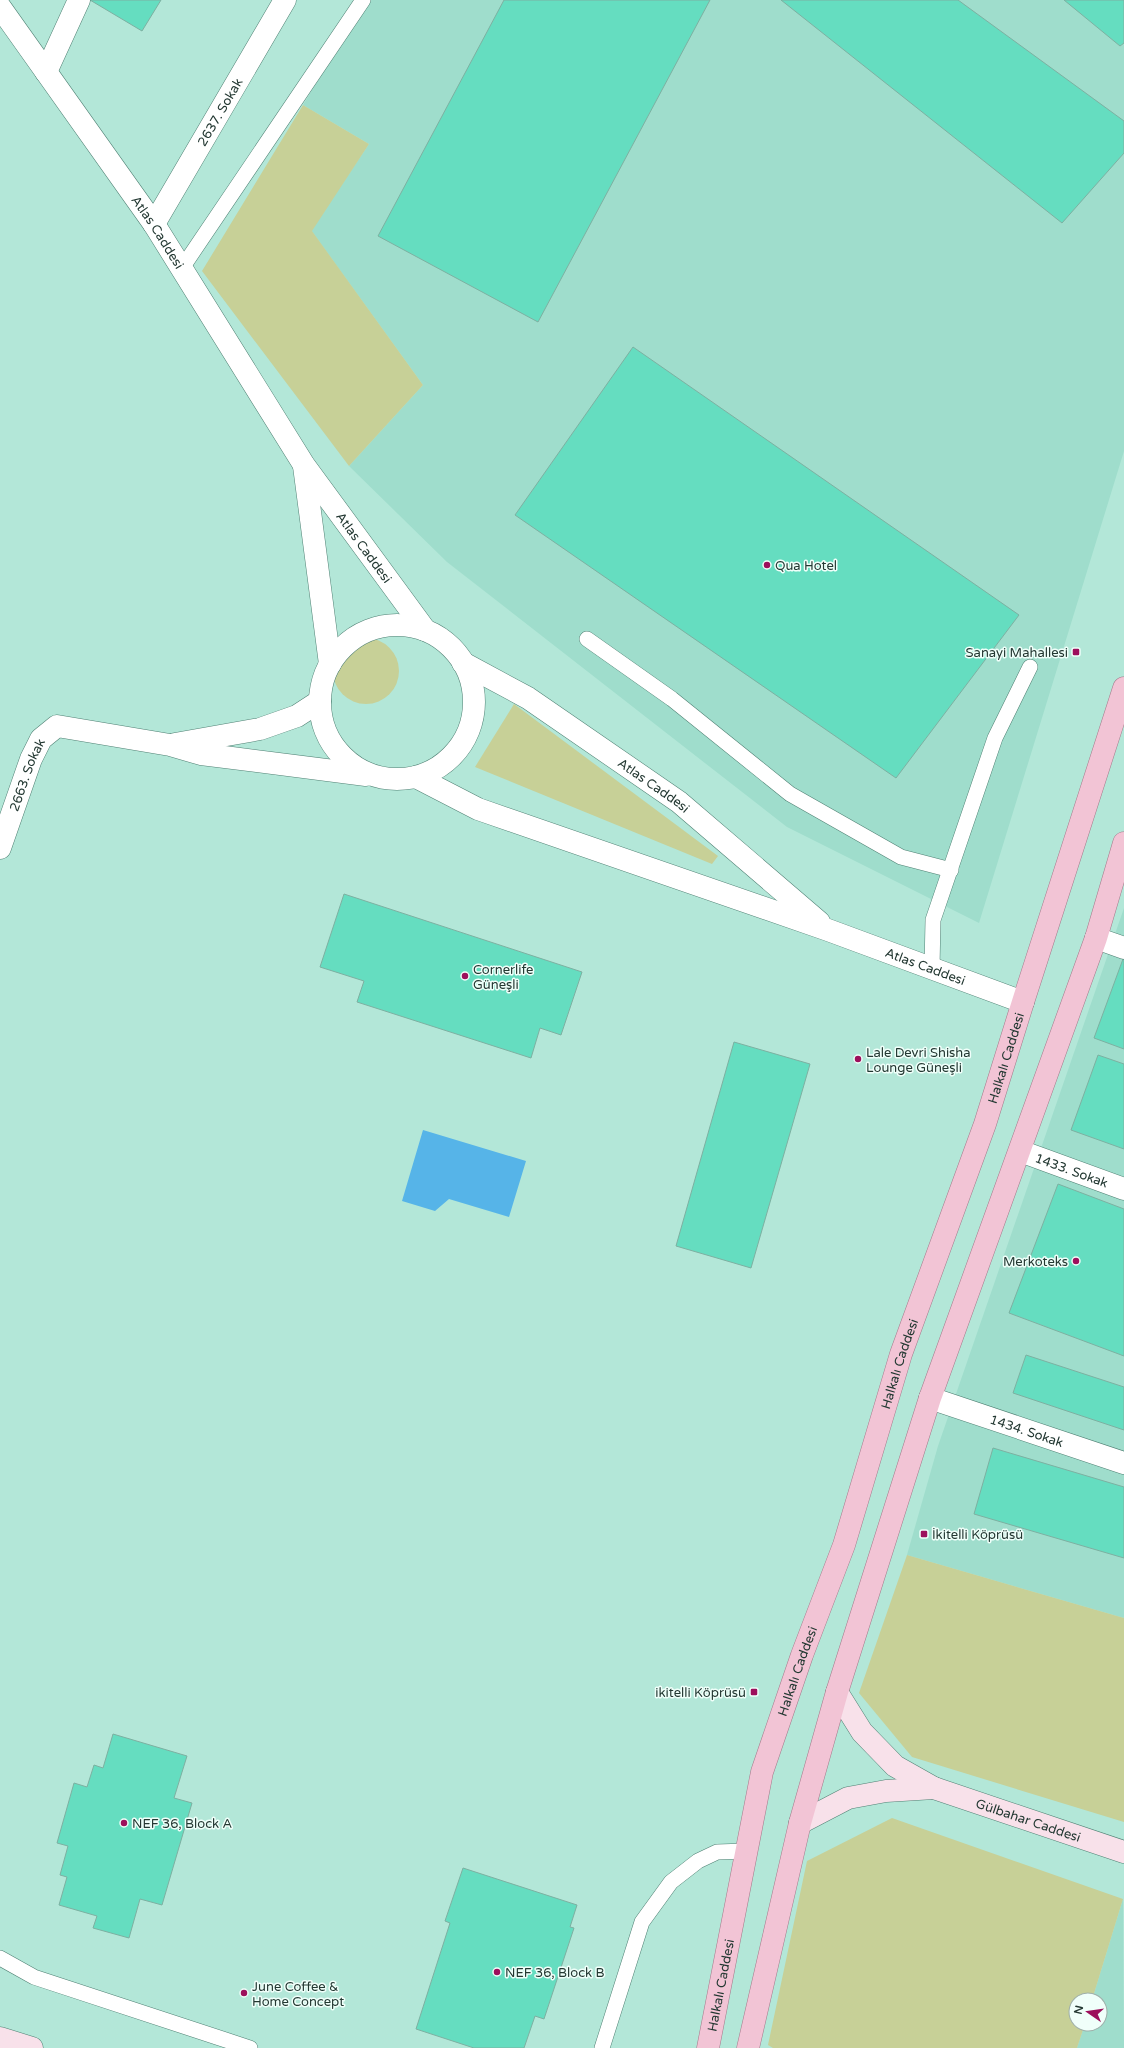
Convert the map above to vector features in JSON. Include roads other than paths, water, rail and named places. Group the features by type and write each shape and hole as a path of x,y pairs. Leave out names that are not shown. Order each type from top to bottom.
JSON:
{"main road":[{"name":"Halkalı Caddesi","path":"708,2048 762,1772 802,1655 844,1545 901,1354 986,1124 1023,1002 1124,688"},
{"path":"748,2048 800,1823 838,1692 930,1398 1096,938 1124,843"},
{"name":"Gülbahar Caddesi","path":"838,1692 862,1732 895,1766 934,1788 1124,1852"},
{"name":"Gülbahar Caddesi","path":"800,1823 848,1798 886,1791 934,1788"},
{"path":"0,2038 32,2048"}],"street":[{"path":"46,72 79,0"},
{"name":"2637. Sokak","path":"154,224 285,0"},
{"name":"Atlas Caddesi","path":"0,7 154,224 304,465 425,630"},
{"name":"Atlas Caddesi","path":"304,465 330,664"},
{"path":"170,745 201,754 375,776 395,780 416,777 438,768 456,752 468,732 474,709 474,703 472,685 463,663 447,643 425,630 396,626 381,627 360,634 343,647 330,664 323,682 320,701 324,726 335,748 353,766 375,776"},
{"name":"Atlas Caddesi","path":"463,663 528,698 679,802 828,930"},
{"path":"170,745 260,729 297,716 320,701"},
{"name":"2663. Sokak","path":"0,848 31,759 41,739 57,726 170,745"},
{"name":"Atlas Caddesi","path":"416,777 478,809 828,930 1023,1002"},
{"path":"1096,938 1124,948"},
{"name":"1433. Sokak","path":"1020,1151 1124,1189"},
{"name":"1434. Sokak","path":"930,1398 1124,1463"}],"lane":[{"path":"182,268 331,51 363,0"},
{"path":"587,639 672,699 790,794 900,857 951,870"},
{"path":"932,968 934,920 995,738 1030,667"},
{"path":"602,2048 642,1922 671,1882 698,1861 717,1852 746,1850"},
{"path":"0,1958 34,1977 250,2048"}],"water":[{"path":"423,1130 526,1161 509,1217 449,1199 435,1211 402,1201"}],"place":[{"name":"Qua Hotel","path":"767,565"},
{"name":"Sanayi Mahallesi","path":"1076,652"},
{"name":"Cornerlife Güneşli","path":"465,976"},
{"name":"Lale Devri Shisha Lounge Güneşli","path":"858,1059"},
{"name":"Merkoteks","path":"1076,1261"},
{"name":"İkitelli Köprüsü","path":"924,1534"},
{"name":"ikitelli Köprüsü","path":"754,1692"},
{"name":"NEF 36, Block A","path":"124,1823"},
{"name":"NEF 36, Block B","path":"497,1972"},
{"name":"June Coffee & Home Concept","path":"244,1993"}]}
